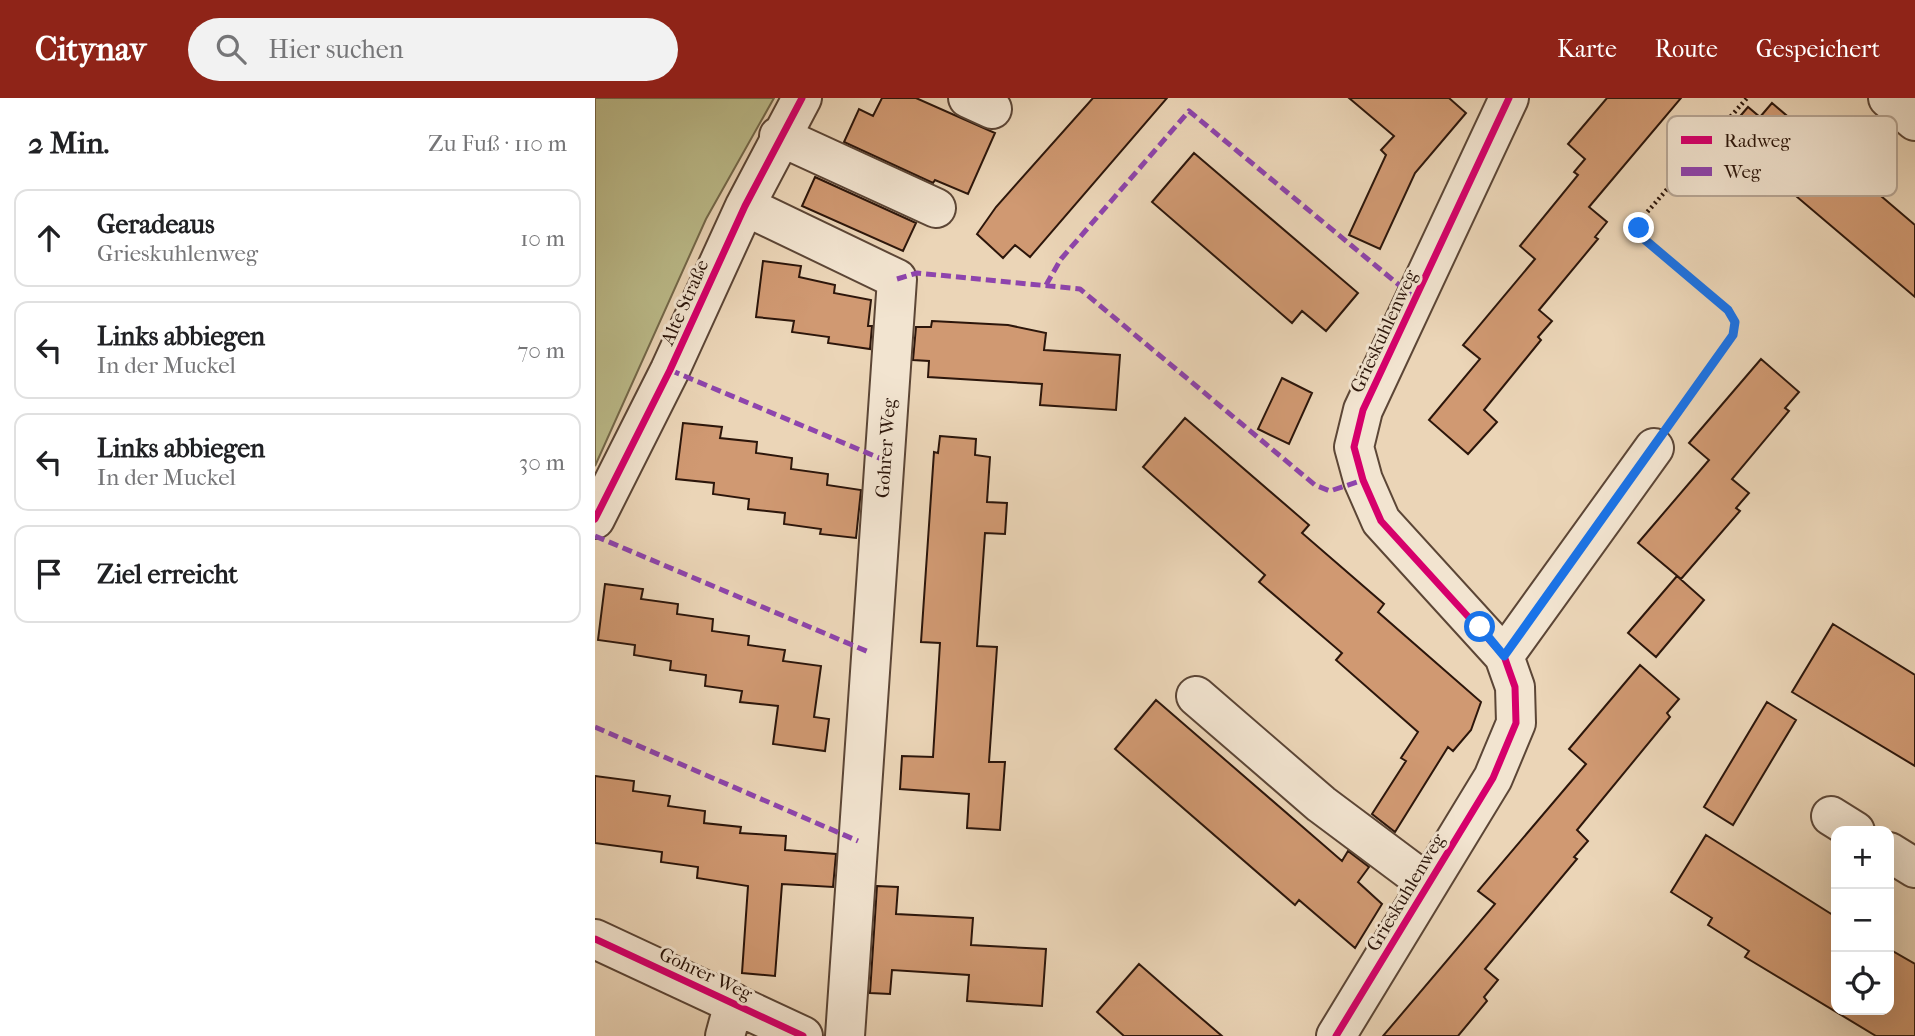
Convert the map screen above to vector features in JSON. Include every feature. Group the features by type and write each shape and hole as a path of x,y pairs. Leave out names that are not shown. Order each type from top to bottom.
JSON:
{"street":[{"name":"Alte Straße","path":"595,519 670,370 744,206 779,136 802,98"},
{"name":"Grieskuhlenweg","path":"1336,1036 1493,778 1516,723 1515,687 1504,656 1381,521 1363,480 1354,447 1363,410 1509,98"},
{"path":"1888,98 1915,121"},
{"path":"779,136 936,208"},
{"name":"Gohrer Weg","path":"744,206 897,279 845,1036"},
{"path":"1504,656 1654,448"},
{"path":"1196,696 1321,804 1428,884"},
{"path":"1894,855 1915,868"},
{"name":"Gohrer Weg","path":"595,939 730,1020 803,1036"}],"path":[{"path":"1731,116 1747,98"},
{"path":"1654,448 1733,335 1735,322 1728,310 1644,239 1639,228 1642,219 1667,190"}],"green space":[{"path":"595,98 774,98 706,219 595,466"}],"building":[{"path":"882,98 916,98 995,133 968,194 935,180 933,183 844,142 859,109 873,116"},
{"path":"1093,98 1167,98 1030,257 1015,245 1003,258 977,234 996,207"},
{"path":"1349,98 1449,98 1466,113 1415,173 1380,249 1349,235 1386,155 1381,150 1394,136"},
{"path":"1607,98 1681,98 1589,207 1607,222 1595,237 1598,239 1539,310 1552,321 1538,337 1541,340 1484,410 1497,422 1468,454 1429,420 1480,359 1463,345 1535,259 1520,246 1578,175 1574,172 1585,159 1568,144"},
{"path":"1772,103 1787,116 1761,116"},
{"path":"1748,107 1759,116 1740,116"},
{"path":"1194,153 1358,293 1326,331 1302,311 1292,323 1152,202"},
{"path":"815,177 916,223 903,251 802,206"},
{"path":"1796,196 1881,196 1915,225 1915,297"},
{"path":"763,261 801,266 799,277 835,285 834,293 871,300 868,326 872,326 870,349 828,343 829,337 792,332 794,321 756,317"},
{"path":"932,321 1008,325 1046,333 1044,350 1120,355 1116,410 1040,405 1042,384 928,377 929,361 913,360 916,327 931,327"},
{"path":"1761,359 1799,392 1785,408 1789,411 1732,479 1749,493 1736,508 1740,511 1681,579 1638,543 1709,460 1689,443"},
{"path":"1282,378 1312,393 1289,444 1258,429"},
{"path":"1185,418 1309,525 1302,533 1384,604 1378,612 1481,702 1471,730 1453,751 1448,747 1395,832 1372,814 1406,761 1401,758 1418,732 1336,660 1342,653 1259,582 1265,575 1143,467"},
{"path":"683,423 722,427 720,438 757,442 756,453 792,458 791,469 828,474 827,485 861,490 856,538 820,534 821,529 784,524 785,513 748,509 749,499 713,494 714,483 676,479"},
{"path":"940,436 976,439 975,455 990,457 987,502 1007,503 1005,534 985,533 977,646 997,647 989,762 1005,762 1000,830 967,828 969,794 900,789 902,756 933,757 940,643 921,642 934,452 938,453"},
{"path":"1677,576 1704,600 1656,657 1628,633"},
{"path":"605,584 643,589 641,599 678,604 677,614 713,619 712,631 749,636 748,645 785,650 783,661 821,666 814,717 829,719 825,751 773,744 778,706 740,702 742,691 705,686 706,675 670,670 671,661 634,655 635,645 598,640"},
{"path":"1833,624 1915,675 1915,766 1792,692"},
{"path":"1640,665 1679,699 1667,713 1670,717 1577,830 1588,841 1574,857 1577,859 1485,969 1498,980 1484,997 1487,1001 1458,1036 1383,1036 1495,904 1478,891 1586,764 1569,749"},
{"path":"1156,700 1342,861 1348,851 1369,867 1358,882 1382,904 1355,948 1299,900 1295,905 1115,749"},
{"path":"1767,702 1796,720 1733,825 1704,807"},
{"path":"595,776 634,781 633,791 670,796 668,806 705,811 704,823 741,827 740,833 786,836 785,850 836,854 833,887 782,884 775,976 742,973 748,886 697,878 698,867 661,862 662,852 595,843"},
{"path":"1706,835 1831,914 1831,1009 1745,957 1749,951 1708,925 1712,918 1671,892"},
{"path":"877,886 898,887 896,914 973,918 971,945 1046,949 1042,1006 967,1001 969,975 892,970 890,994 870,993"},
{"path":"1894,952 1915,964 1915,1036 1876,1036 1841,1015 1894,1015"},
{"path":"1139,964 1222,1036 1124,1036 1097,1012"}],"marked path":[{"path":"1046,285 1061,259 1189,111 1416,299"},
{"path":"897,279 917,273 1080,289 1315,485 1330,491 1363,480"},
{"path":"670,370 884,460"},
{"path":"595,536 871,653"},
{"path":"595,727 858,841"}],"cycle path":[{"path":"595,519 670,370 745,206 802,98"},
{"path":"1336,1036 1493,778 1516,723 1515,687 1504,656 1381,521 1363,480 1354,447 1363,410 1509,98"},
{"path":"595,939 803,1036"}],"route":[{"path":"1480,627 1504,656 1733,335 1735,322 1728,310 1644,239 1639,228"}]}
